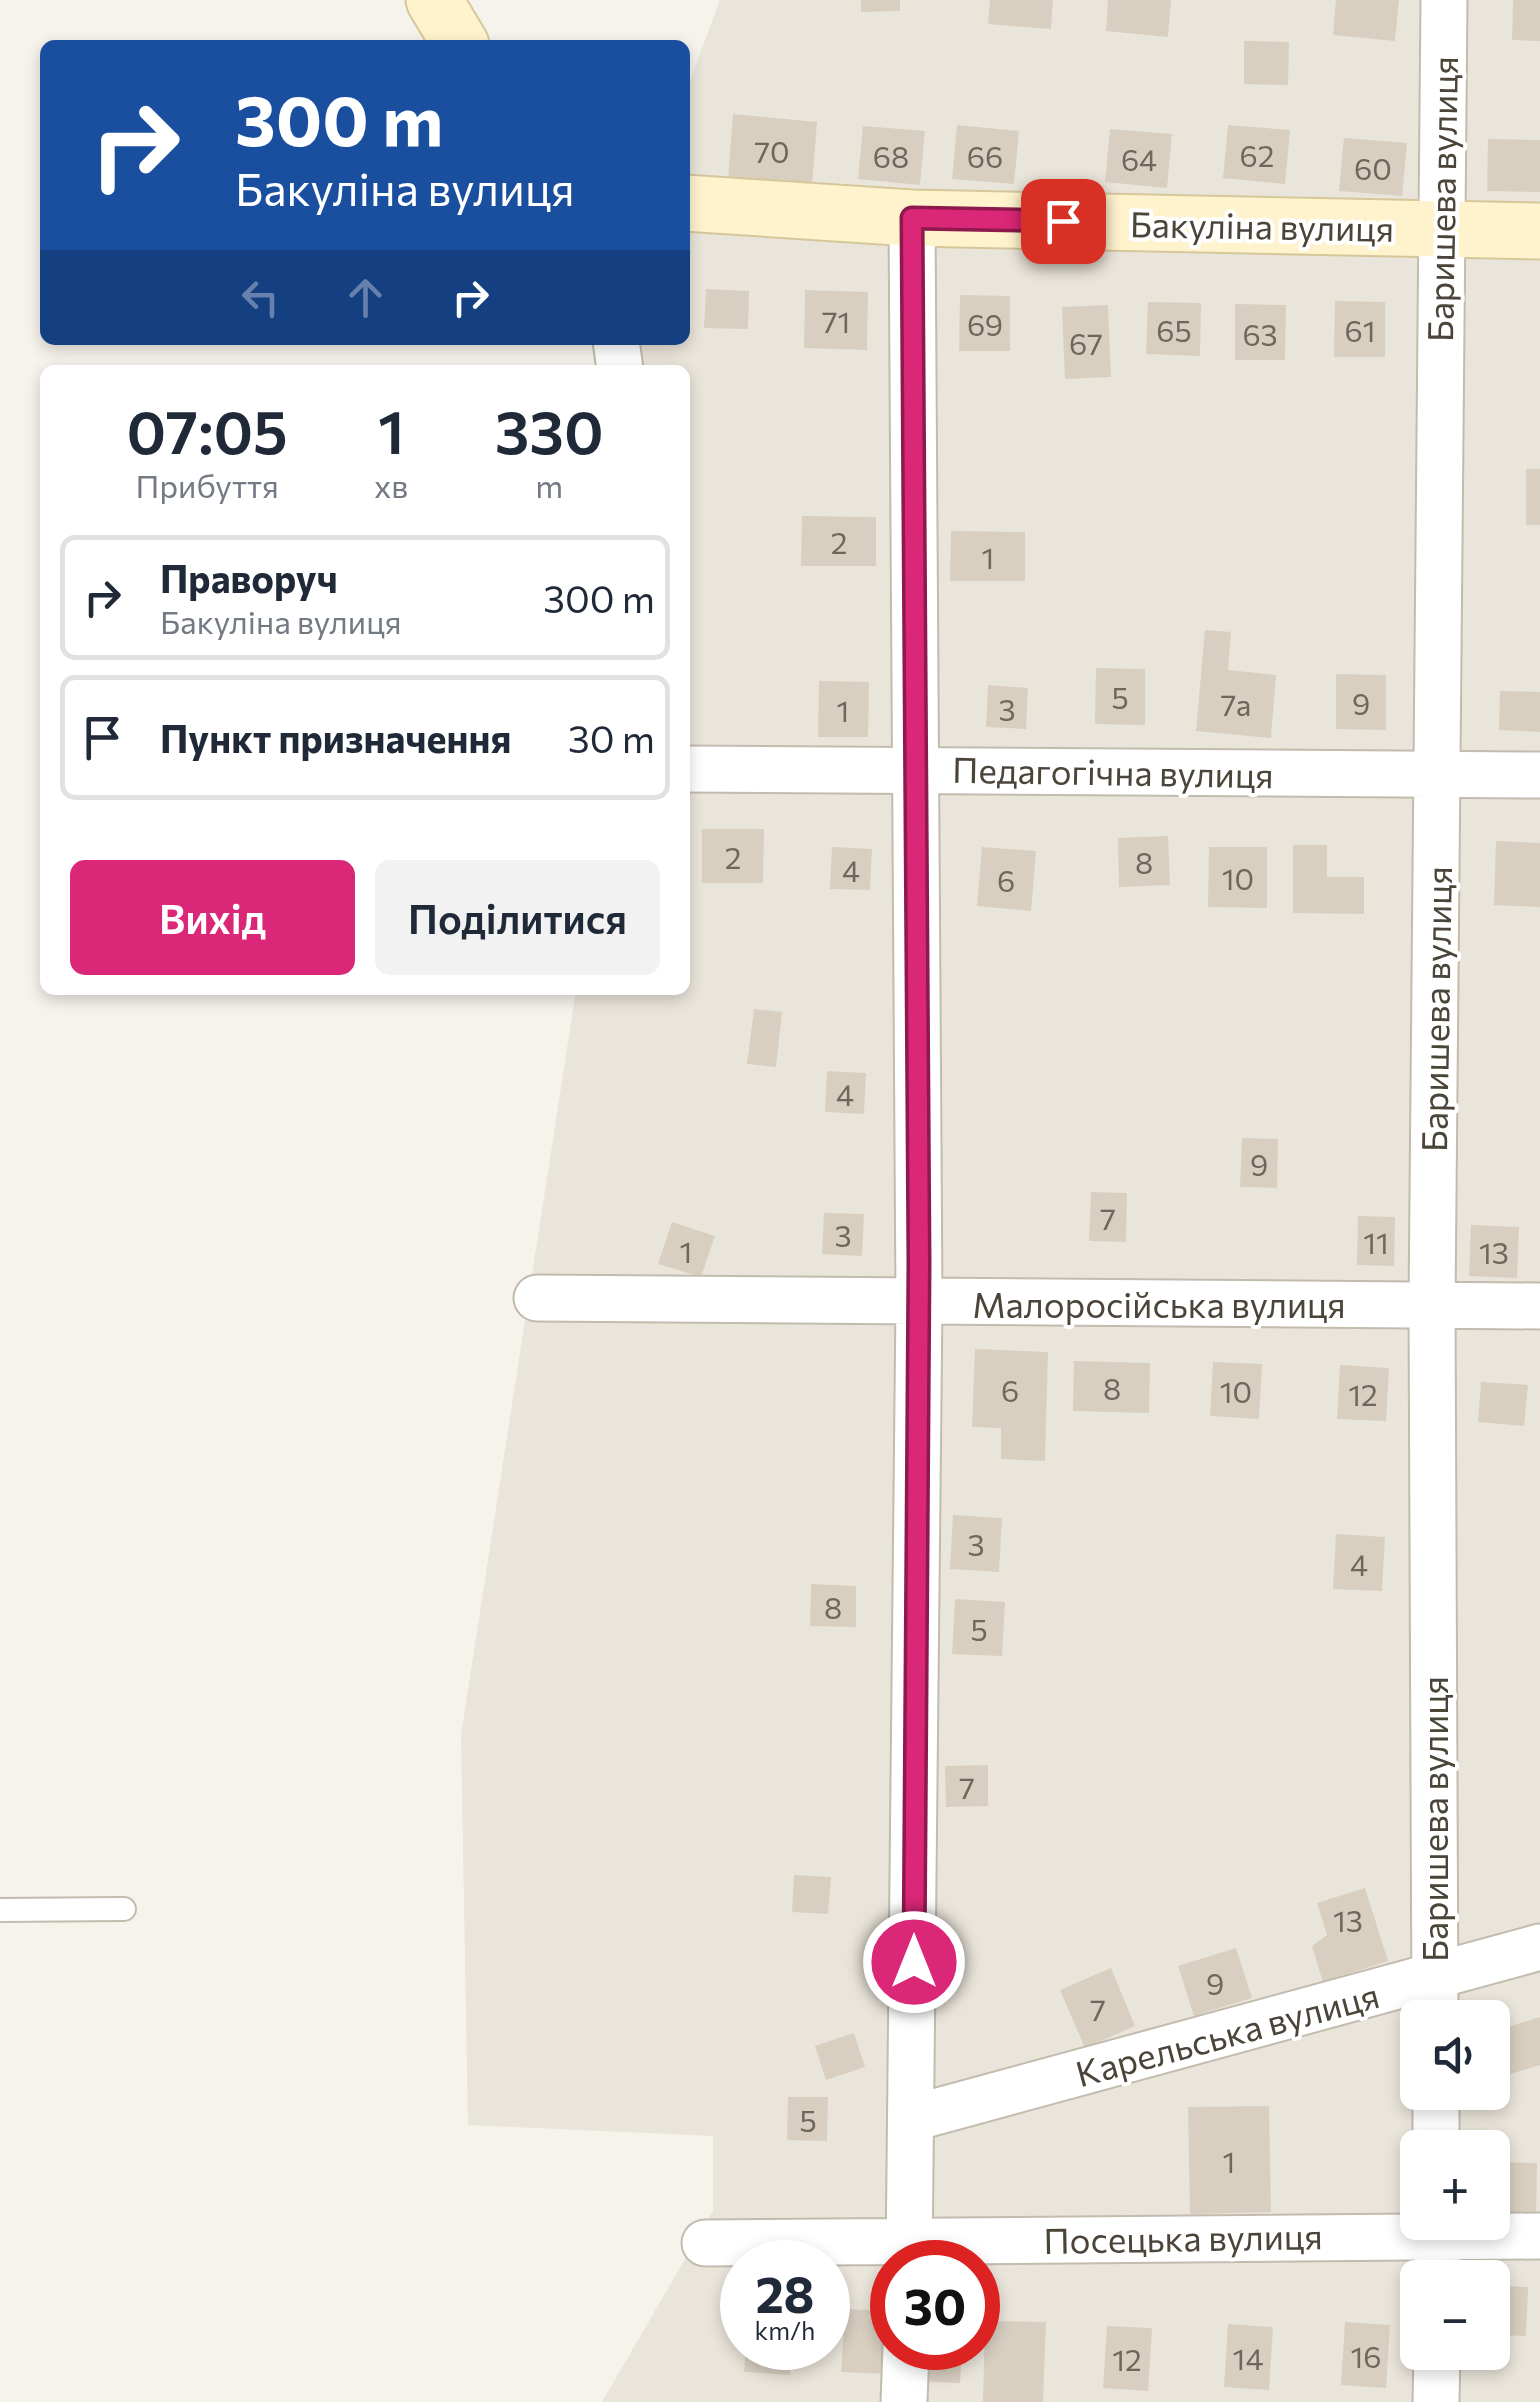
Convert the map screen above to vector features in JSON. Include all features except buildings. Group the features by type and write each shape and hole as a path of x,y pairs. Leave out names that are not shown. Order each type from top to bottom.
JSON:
{"street":[{"path":"434,0 457,40"},
{"name":"Баришева вулиця","path":"1434,1998 1432,1305 1444,0"},
{"name":"Бакуліна вулиця","path":"690,203 912,218 1540,231"},
{"path":"910,2240 919,1301 912,218"},
{"name":"Педагогічна вулиця","path":"690,769 1540,775"},
{"name":"Малоросійська вулиця","path":"538,1298 1540,1306"},
{"name":"Карельська вулиця","path":"913,2118 1434,1998 1540,1947"},
{"name":"Посецька вулиця","path":"1000,2251 1438,2245 1540,2236"},
{"name":"Посецька вулиця","path":"705,2243 870,2250"},
{"path":"904,2402 905,2370"},
{"path":"1436,2370 1436,2402"}],"lane":[{"path":"0,1910 124,1909"}],"shaded area":[{"path":"720,0 1540,0 1540,2402 602,2402 713,2211 713,2136 468,2125 461,1735 575,995 690,995 690,365 623,365 624,345 690,345 690,81"}],"route":[{"path":"914,1962 919,1263 912,218 1063,221"}]}
